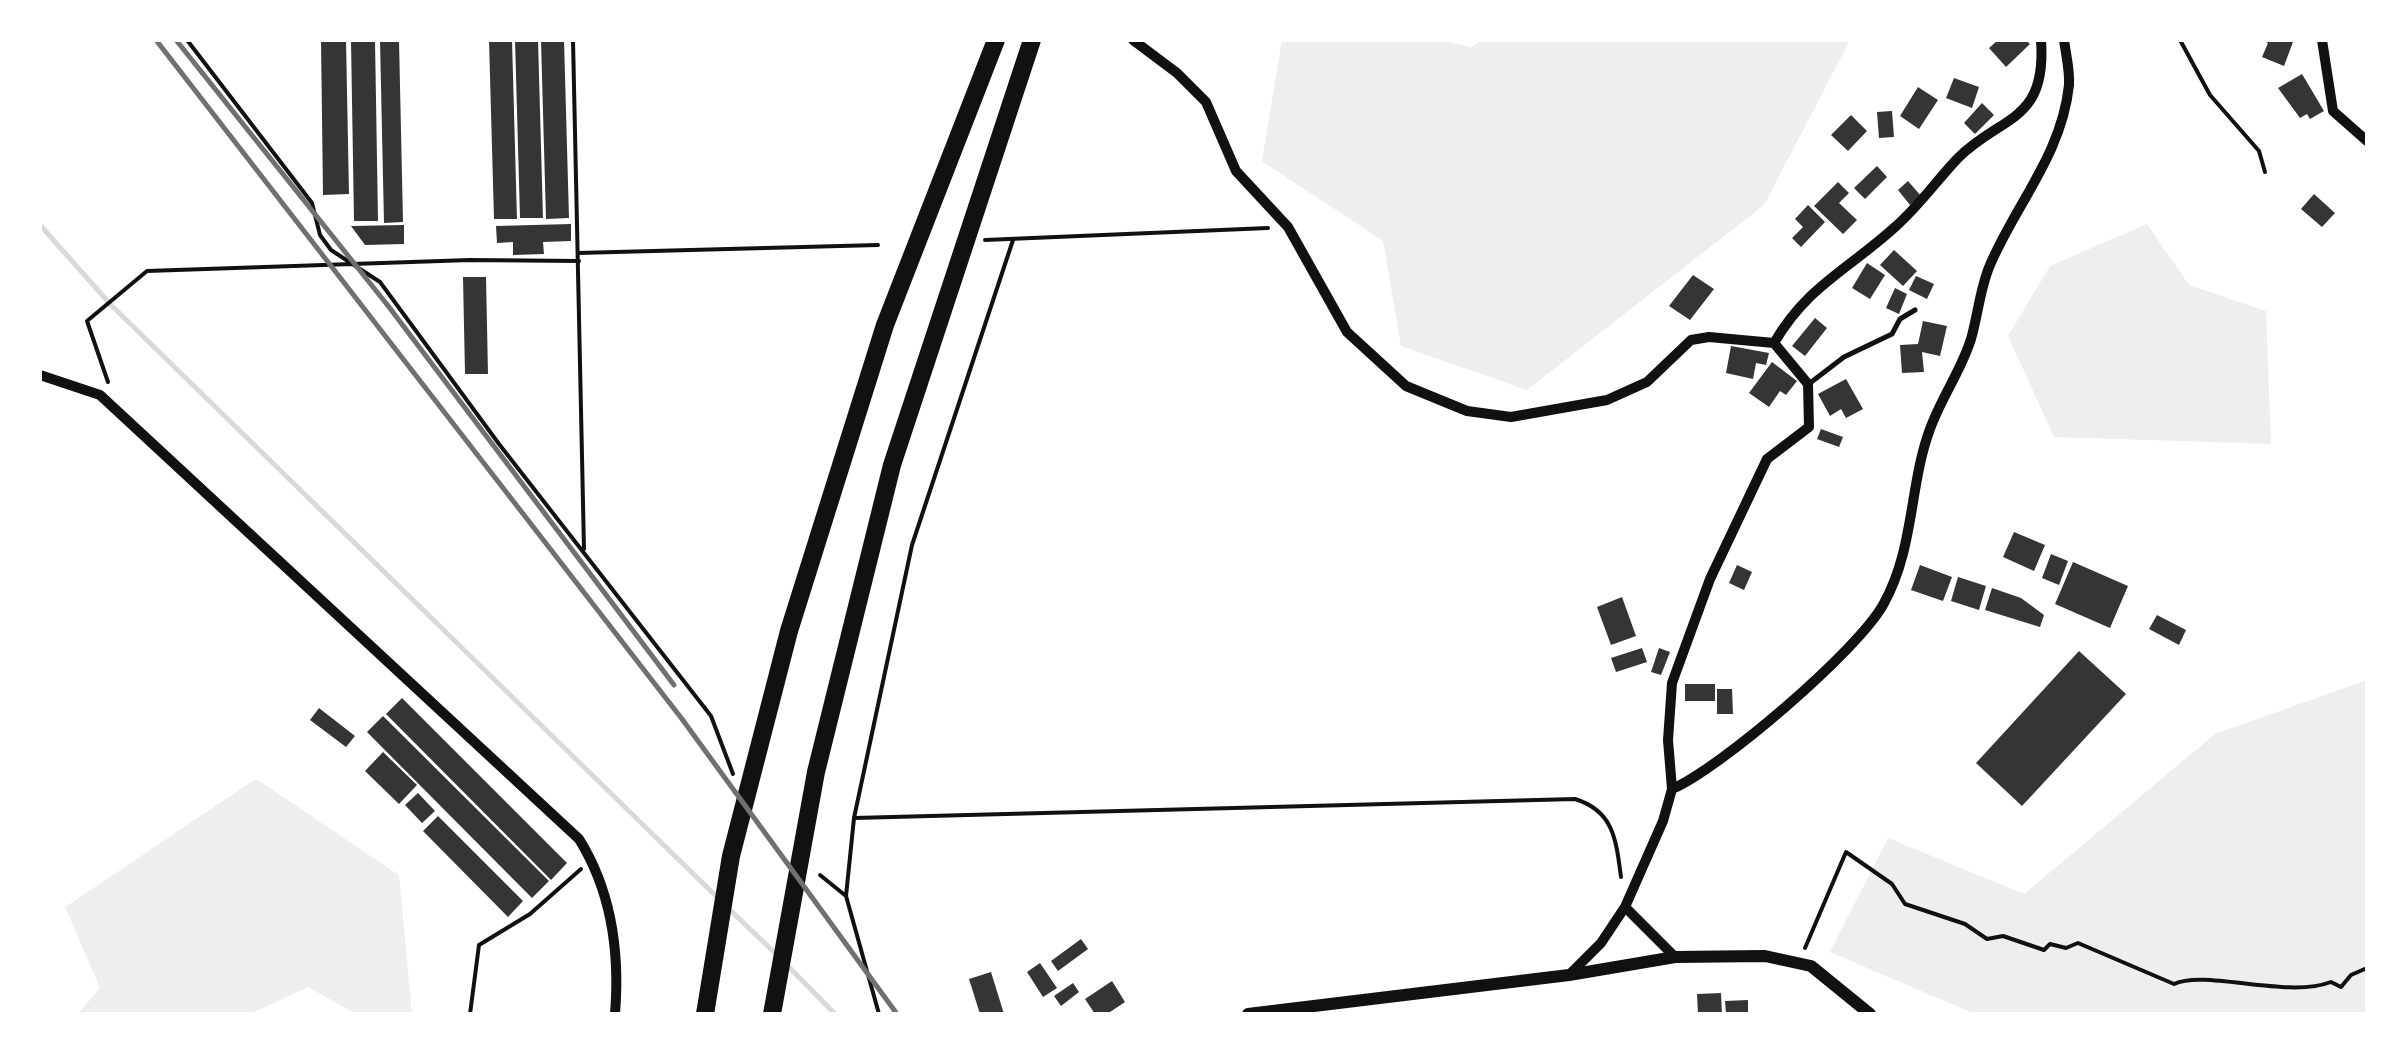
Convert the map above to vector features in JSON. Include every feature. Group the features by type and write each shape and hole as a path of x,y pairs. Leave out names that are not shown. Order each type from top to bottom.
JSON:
{"highway":[{"path":"705,1014 731,856 790,630 919,230 996,40"},
{"path":"772,1012 816,772 892,465 1032,40"}],"street":[{"path":"1133,40 1177,73 1206,102 1236,171 1288,227 1346,332 1406,386 1466,411 1512,417 1607,400 1647,382 1691,340 1708,336 1774,343 1808,384 1809,427 1767,459 1688,632 1672,683 1668,740 1672,789 1664,822 1625,908 1601,943 1569,975"},
{"path":"1774,343 1792,312 1829,275 1893,230 1960,156 2022,112 2036,85 2041,40"},
{"path":"1672,789 1722,756 1785,703 1857,639 1883,605 1916,504 1930,426 1970,340 1988,269 2010,222 2044,171 2064,116 2070,81 2064,40"},
{"path":"2322,40 2333,111 2367,141"},
{"path":"40,374 100,395 558,818 600,872 614,926 616,1014"},
{"path":"1625,908 1675,958"},
{"path":"1248,1014 1569,975 1675,958 1765,956 1811,966 1838,984 1870,1014"}],"lane":[{"path":"1808,384 1844,357 1892,334 1900,319 1915,310"}],"path":[{"path":"187,40 312,203 320,236 332,250 380,282 498,444 711,716 720,748 735,778"},
{"path":"573,40 584,549"},
{"path":"2180,40 2228,120 2259,151 2265,172"},
{"path":"985,240 1288,227"},
{"path":"879,1014 846,896 854,818 912,545 1012,240"},
{"path":"578,252 878,246"},
{"path":"116,410 87,320 147,271 579,260"},
{"path":"854,818 1575,800 1595,806 1609,820 1625,908"},
{"path":"1797,964 1824,911 1846,852 1882,875 1906,904 1965,924 1988,939 2002,936 2044,950 2050,944 2066,948 2078,943 2174,984 2191,976 2254,988 2331,982 2342,987 2351,975 2367,968"},
{"path":"470,1014 479,946 530,914 591,858"},
{"path":"820,875 846,896"}],"shaded area":[{"path":"1282,40 1438,40 1471,47 1482,40 1847,40 1848,44 1764,205 1527,390 1401,346 1383,241 1262,161"},
{"path":"2147,224 2189,285 2266,311 2271,444 2054,437 2008,336 2050,266"},
{"path":"2367,680 2367,1014 1975,1014 1830,952 1888,838 2024,894 2215,734"},
{"path":"256,779 399,875 412,1014 356,1014 308,987 250,1014 78,1014 100,988 65,907"}],"building":[{"path":"321,40 346,40 349,194 323,195"},
{"path":"351,40 375,40 378,221 354,221"},
{"path":"380,40 399,40 403,222 384,223"},
{"path":"489,40 512,40 517,219 494,219"},
{"path":"515,40 538,40 543,218 520,218"},
{"path":"541,40 564,40 569,218 546,219"},
{"path":"1998,40 2026,40 2030,44 2006,67 1989,48"},
{"path":"2261,40 2293,42 2284,66 2262,57 2268,43"},
{"path":"2302,74 2324,111 2310,119 2307,114 2300,118 2278,88"},
{"path":"1954,78 1979,87 1972,108 1946,98"},
{"path":"1918,87 1938,100 1919,129 1900,116"},
{"path":"1982,103 1994,115 1975,134 1964,123"},
{"path":"1892,111 1894,137 1879,138 1877,112"},
{"path":"1851,115 1867,131 1848,151 1831,135"},
{"path":"1877,166 1887,177 1865,199 1854,188"},
{"path":"1908,181 1921,196 1910,205 1898,190"},
{"path":"1838,182 1849,193 1839,203 1857,220 1843,234 1814,206"},
{"path":"2314,194 2335,213 2322,227 2301,209"},
{"path":"1808,205 1825,222 1801,247 1792,238 1803,227 1795,219"},
{"path":"571,224 571,241 543,242 544,254 513,255 513,242 497,243 496,226"},
{"path":"404,225 404,244 365,245 351,226"},
{"path":"1894,250 1917,271 1903,286 1880,265"},
{"path":"1867,263 1885,275 1870,299 1852,288"},
{"path":"1693,275 1714,289 1690,320 1669,306"},
{"path":"1916,276 1934,284 1927,299 1909,290"},
{"path":"463,277 486,277 488,374 465,374"},
{"path":"1895,288 1907,294 1899,314 1886,308"},
{"path":"1815,318 1827,328 1805,356 1792,346"},
{"path":"1923,321 1947,326 1940,356 1922,352 1924,372 1902,373 1900,345 1918,344"},
{"path":"1731,346 1769,353 1766,365 1756,363 1753,379 1726,373"},
{"path":"1772,362 1797,381 1786,395 1780,391 1769,407 1749,393"},
{"path":"1846,379 1863,409 1846,418 1841,409 1830,416 1818,394"},
{"path":"1821,429 1843,437 1839,447 1817,439"},
{"path":"2014,532 2045,545 2034,571 2003,557"},
{"path":"2051,554 2068,561 2059,585 2042,578"},
{"path":"2073,562 2128,586 2110,628 2055,604"},
{"path":"1737,565 1752,572 1744,590 1729,583"},
{"path":"1920,565 1952,577 1943,601 1911,590"},
{"path":"1958,577 1986,586 1979,610 1951,601"},
{"path":"1992,588 2021,598 2044,615 2040,627 1985,610"},
{"path":"1622,597 1636,636 1611,645 1597,607"},
{"path":"2157,615 2186,630 2179,645 2149,629"},
{"path":"1642,648 1647,662 1616,672 1611,658"},
{"path":"1659,648 1670,652 1661,675 1651,672"},
{"path":"2079,651 2126,694 2022,806 1976,763"},
{"path":"1685,684 1715,684 1715,701 1685,701"},
{"path":"1717,689 1732,689 1733,714 1717,714"},
{"path":"402,698 567,863 551,880 386,714"},
{"path":"319,708 355,736 346,747 310,720"},
{"path":"383,716 549,881 532,898 367,732"},
{"path":"383,752 417,785 399,804 365,771"},
{"path":"418,793 435,811 422,823 405,805"},
{"path":"438,816 523,901 508,917 423,831"},
{"path":"1081,939 1088,949 1058,971 1051,961"},
{"path":"1040,963 1057,988 1043,997 1027,972"},
{"path":"991,972 1004,1014 980,1014 969,979"},
{"path":"1112,981 1125,1002 1107,1014 1095,1014 1085,999"},
{"path":"1073,983 1079,992 1061,1006 1054,996"},
{"path":"1721,993 1722,1014 1698,1014 1697,994"},
{"path":"1748,1000 1748,1014 1726,1014 1725,1001"}],"waterway":[{"path":"40,225 111,305 719,899"},
{"path":"727,907 777,955"},
{"path":"785,963 835,1014"}],"railway":[{"path":"156,40 682,719 897,1014"},
{"path":"176,40 389,307 674,685"}]}
